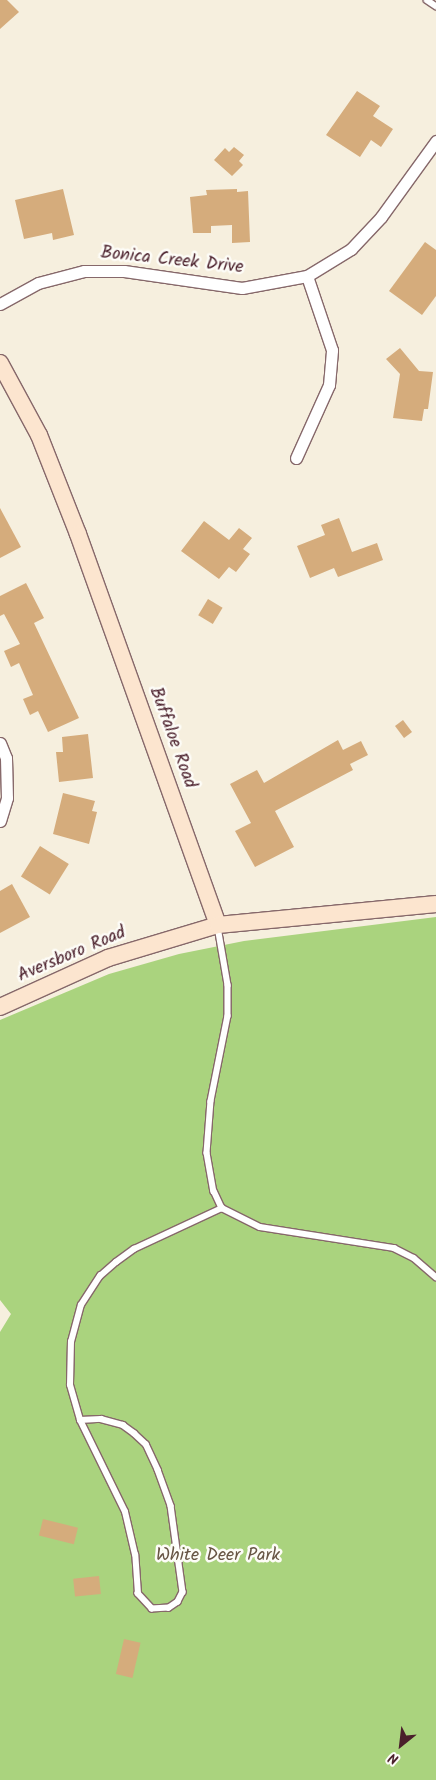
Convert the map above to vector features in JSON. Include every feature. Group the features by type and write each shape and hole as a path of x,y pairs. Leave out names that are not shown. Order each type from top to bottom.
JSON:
{"street":[{"name":"Bonica Creek Drive","path":"0,304 38,283 84,271 124,271 242,288 307,276 351,248 381,217 436,141"},
{"path":"296,458 329,384 332,350 307,276"},
{"name":"Buffaloe Road","path":"0,363 39,436 78,534 218,925"},
{"path":"0,743 6,758 7,798 0,821"},
{"path":"218,925 436,904"},
{"name":"Aversboro Road","path":"0,1007 108,958 218,925"}],"lane":[{"path":"427,0 436,6"},
{"path":"218,925 228,985 228,1016 211,1101 207,1153 214,1191 222,1208 260,1227 394,1248 414,1258 436,1277"},
{"path":"80,1420 101,1419 123,1425 146,1444 171,1506 181,1567 183,1592 178,1602 169,1608 152,1610 143,1604 138,1594 135,1555 125,1512 80,1420 70,1385 69,1367 75,1321 89,1292 116,1262 134,1249 222,1208"}],"green space":[{"name":"White Deer Park","path":"436,917 436,1780 0,1780 0,1332 11,1314 0,1300 0,1020 109,974 179,954 244,941"}],"building":[{"path":"0,0 7,0 19,12 0,29"},
{"path":"357,91 380,106 373,116 393,129 381,147 371,140 360,157 326,135"},
{"path":"234,147 244,155 239,161 243,165 232,176 214,160 225,148 229,152"},
{"path":"63,189 74,235 53,240 52,233 24,239 15,200"},
{"path":"237,189 237,192 248,191 250,242 232,243 232,225 211,226 211,233 193,233 190,197 207,195 206,190"},
{"path":"425,242 436,250 436,296 422,315 389,291"},
{"path":"400,348 419,371 433,372 428,409 424,409 422,421 393,418 400,374 386,359"},
{"path":"0,508 21,547 0,558"},
{"path":"339,518 352,552 377,543 383,560 338,577 334,568 310,578 297,546 325,535 321,525"},
{"path":"204,521 229,540 239,528 252,538 243,549 250,554 236,572 229,567 219,579 181,551"},
{"path":"26,583 44,618 34,623 79,718 48,732 38,711 30,715 23,699 33,695 19,663 11,667 4,651 20,644 4,614 0,616 0,596"},
{"path":"208,599 223,608 213,624 198,615"},
{"path":"403,720 412,732 404,738 395,726"},
{"path":"88,734 93,778 59,782 56,752 63,752 62,737"},
{"path":"338,740 343,750 361,741 368,755 350,764 353,770 275,811 294,847 255,867 235,831 251,823 230,784 257,770 264,783"},
{"path":"63,793 95,801 92,811 97,812 89,844 53,834"},
{"path":"40,846 69,864 50,895 21,877"},
{"path":"12,884 30,917 0,933 0,891"},
{"path":"43,1519 78,1528 74,1544 39,1535"},
{"path":"99,1576 101,1594 75,1597 73,1579"},
{"path":"124,1639 141,1643 132,1678 116,1674"}]}
